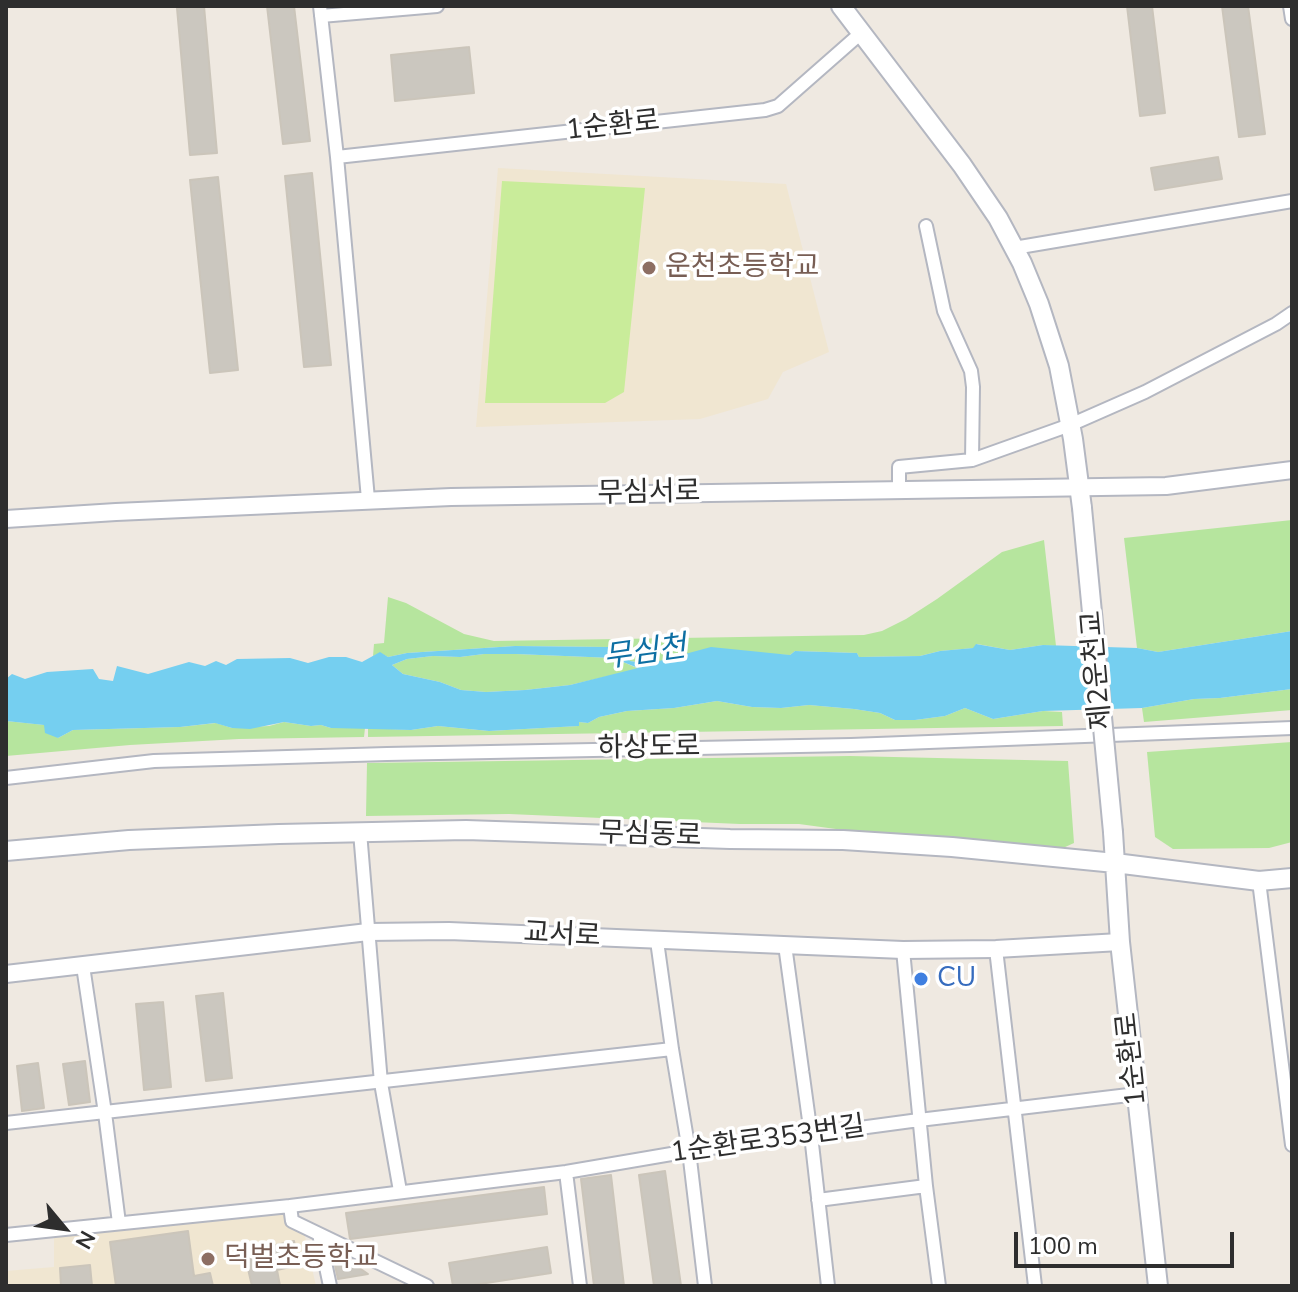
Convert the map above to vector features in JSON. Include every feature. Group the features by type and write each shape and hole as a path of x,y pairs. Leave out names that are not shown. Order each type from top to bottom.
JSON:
{"main road":[{"path":"841,6 962,165 1014,248 1039,304 1059,366 1080,487"},
{"name":"제2운천교","path":"1080,487 1113,832"},
{"name":"무심동로","path":"6,851 129,840 466,830 843,840 1115,863 1259,881 1292,878"},
{"name":"1순환로","path":"1113,832 1120,942 1158,1286"}],"street":[{"path":"368,499 321,11 437,6"},
{"path":"1290,6 1292,19"},
{"name":"1순환로","path":"337,157 765,110 778,106 861,33"},
{"path":"1014,248 1292,201"},
{"path":"926,226 944,311 971,371 972,460"},
{"path":"899,490 899,467 972,460 1070,425 1145,392 1292,313"},
{"name":"무심서로","path":"6,519 368,499 1166,486 1292,470"},
{"name":"하상도로","path":"6,778 154,761 851,745 1292,728"},
{"path":"360,832 381,1083 400,1191"},
{"path":"1259,881 1292,1145"},
{"name":"교서로","path":"6,974 368,932 449,931 903,950 996,949 1120,942"},
{"path":"657,941 689,1151 705,1286"},
{"path":"785,945 828,1286"},
{"path":"996,949 1035,1286"},
{"path":"903,950 939,1286"},
{"path":"83,966 119,1223"},
{"path":"6,1123 672,1049"},
{"name":"1순환로353번길","path":"6,1235 290,1206 566,1172 689,1151 1137,1094"},
{"path":"566,1172 580,1286"},
{"path":"818,1200 926,1186"},
{"path":"290,1206 292,1221 427,1286"},
{"path":"319,1234 330,1286"}],"shaded area":[{"name":"운천초등학교","path":"498,168 786,184 829,352 783,372 768,399 700,419 476,427"},
{"name":"덕벌초등학교","path":"283,1210 287,1224 304,1232 316,1286 6,1286 6,1271 54,1267 54,1236"}],"green space":[{"path":"502,181 645,188 624,392 605,403 485,403"},
{"path":"1292,520 1292,631 1158,652 1137,648 1124,538"},
{"path":"1044,540 1056,646 1010,650 977,644 974,648 920,656 859,657 857,653 795,651 790,655 675,658 648,664 630,661 625,654 609,647 515,646 388,657 380,653 373,656 374,644 384,643 388,597 406,603 464,634 494,641 864,635 882,631 906,619 1002,552"},
{"path":"484,654 614,658 639,669 570,685 486,692 461,690 403,674 392,665 407,659"},
{"path":"1292,689 1292,710 1144,722 1142,708"},
{"path":"717,701 752,707 809,705 854,709 880,713 895,720 945,716 965,708 993,719 1043,711 1062,712 1063,726 368,737 368,728 411,730 438,726 489,731 578,726 579,722 588,723 599,717 627,711"},
{"path":"6,721 45,725 58,738 73,730 216,723 232,728 284,722 331,728 365,728 364,737 239,739 6,756"},
{"path":"1292,742 1292,842 1269,848 1173,849 1155,837 1147,752"},
{"path":"850,756 1068,761 1074,843 1063,848 969,842 880,835 799,824 509,814 366,816 367,763"}],"water":[{"path":"1292,631 1292,689 1142,708 1043,711 993,719 965,708 945,716 895,720 880,713 854,709 809,705 752,707 717,701 627,711 599,717 588,723 579,722 579,726 489,731 438,726 411,730 331,728 284,722 250,729 215,723 73,730 58,738 45,733 44,725 6,721 6,679 12,674 25,679 47,672 93,669 99,679 113,681 117,666 148,674 189,662 205,666 216,661 226,665 237,659 290,658 308,663 329,657 346,657 362,662 380,652 388,657 515,646 609,647 625,654 630,661 648,664 711,647 790,655 795,651 857,653 859,657 920,656 973,648 976,644 1010,650 1043,645 1137,648 1158,652","holes":["516,654 613,658 638,668 570,685 486,692 461,690 403,674 392,665 407,659 433,656"]}],"building":[{"path":"204,6 217,153 190,155 177,8"},
{"path":"267,6 294,6 310,141 283,144"},
{"path":"1127,6 1152,6 1165,113 1140,116"},
{"path":"1222,6 1248,6 1265,134 1239,137"},
{"path":"469,47 474,93 395,101 391,55"},
{"path":"1218,157 1222,179 1155,190 1151,168"},
{"path":"312,173 331,365 304,367 285,176"},
{"path":"218,177 238,370 210,373 190,180"},
{"path":"223,993 232,1078 206,1081 196,996"},
{"path":"163,1002 171,1087 144,1090 136,1004"},
{"path":"85,1061 90,1102 69,1105 63,1064"},
{"path":"38,1063 44,1108 22,1111 17,1066"},
{"path":"665,1171 681,1286 654,1286 639,1175"},
{"path":"611,1175 624,1286 594,1286 581,1179"},
{"path":"544,1187 547,1214 350,1239 346,1213"},
{"path":"188,1231 194,1276 210,1273 213,1286 116,1286 110,1242"},
{"path":"294,1241 299,1265 277,1270 280,1286 252,1286 244,1252"},
{"path":"547,1247 551,1273 453,1286 449,1263"},
{"path":"342,1256 368,1274 338,1279 334,1261"},
{"path":"90,1265 92,1286 61,1286 60,1268"}],"place":[{"name":"운천초등학교","path":"649,268"},
{"name":"CU","path":"921,979"},
{"name":"덕벌초등학교","path":"208,1259"}],"water label":[{"name":"무심천","path":"645,654"}]}
